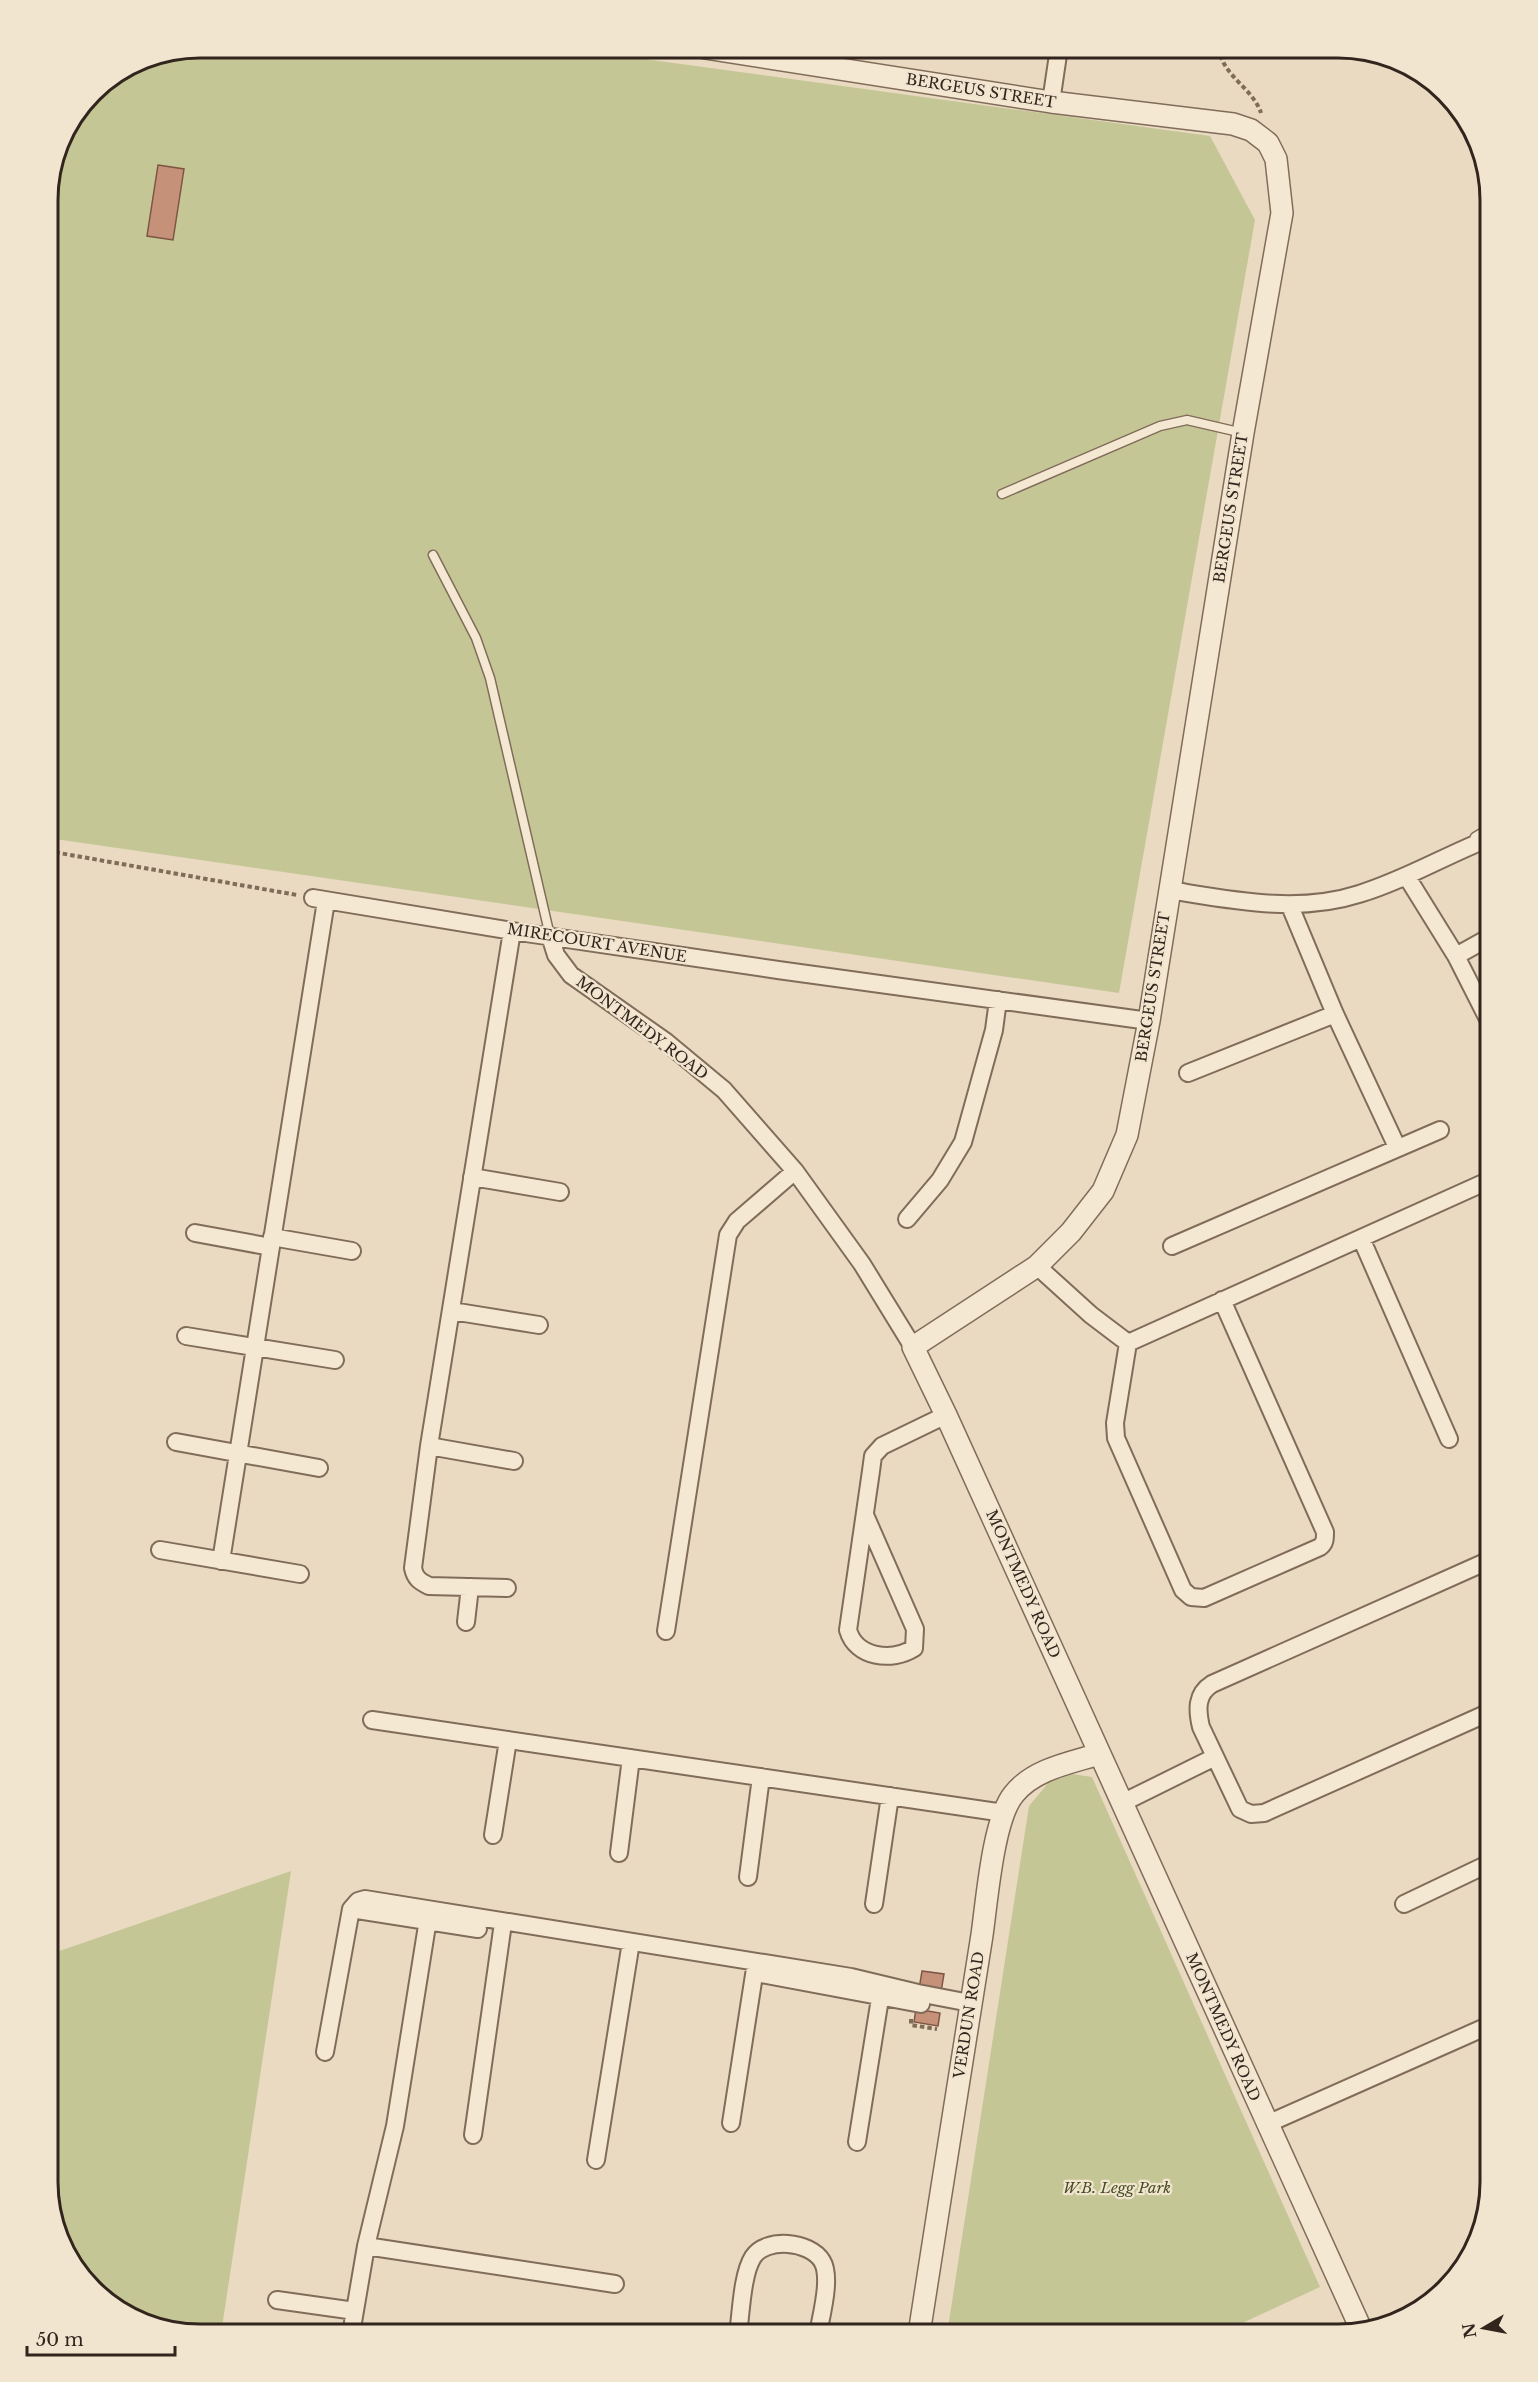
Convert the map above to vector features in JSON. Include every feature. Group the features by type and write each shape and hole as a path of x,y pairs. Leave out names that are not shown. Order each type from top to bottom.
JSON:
{"street":[{"name":"BERGEUS STREET","path":"775,59 1051,102 1233,124 1251,130 1268,143 1276,159 1282,213 1243,433 1149,1021 1127,1135 1103,1191 1071,1232 1037,1266 913,1347"},
{"path":"1051,102 1057,59"},
{"path":"1169,890 1290,906 1327,902 1358,895 1407,877 1436,861 1480,842"},
{"path":"1407,877 1456,956 1480,1003"},
{"path":"221,1561 272,1242 319,899"},
{"name":"MIRECOURT AVENUE","path":"319,899 512,931 1149,1021"},
{"path":"1290,906 1335,1014 1397,1147"},
{"path":"507,1588 429,1586 415,1575 414,1558 429,1446 512,931"},
{"name":"MONTMEDY ROAD","path":"550,936 556,955 571,975 665,1041 724,1089 795,1171 862,1264 913,1347 946,1415 1357,2322"},
{"path":"1456,956 1480,943"},
{"path":"908,1219 940,1180 963,1142 994,1030 998,1000"},
{"path":"1188,1074 1335,1014"},
{"path":"1172,1246 1440,1130"},
{"path":"666,1630 728,1235 737,1221 795,1171"},
{"path":"472,1176 560,1192"},
{"path":"1128,1343 1480,1184"},
{"path":"195,1233 352,1251"},
{"path":"1361,1238 1449,1439"},
{"path":"1037,1266 1091,1315 1128,1343"},
{"path":"1128,1343 1115,1423 1116,1438 1183,1590 1191,1597 1204,1598 1320,1547 1324,1544 1325,1538 1325,1532 1222,1300"},
{"path":"452,1311 538,1325"},
{"path":"186,1336 335,1360"},
{"path":"865,1515 915,1629 914,1647 906,1653 892,1656 859,1649 851,1641 848,1630 873,1456 882,1446 898,1436 946,1415"},
{"path":"176,1442 319,1468"},
{"path":"429,1446 514,1461"},
{"path":"160,1550 300,1574"},
{"path":"1480,1564 1207,1687 1200,1697 1198,1713 1215,1757 1240,1809 1251,1814 1264,1813 1480,1716"},
{"path":"466,1622 470,1587"},
{"path":"372,1720 1004,1813"},
{"path":"493,1835 508,1740"},
{"name":"VERDUN ROAD","path":"921,2324 996,1845 1004,1813 1014,1794 1027,1782 1048,1770 1099,1754"},
{"path":"1122,1803 1215,1757"},
{"path":"620,1853 631,1758"},
{"path":"748,1877 761,1777"},
{"path":"874,1904 890,1796"},
{"path":"1404,1904 1480,1868"},
{"path":"325,2052 351,1909 429,1916 756,1967 970,2008"},
{"path":"353,2323 366,2246 395,2126 429,1916"},
{"path":"473,2135 503,1928"},
{"path":"596,2160 630,1947"},
{"path":"731,2123 756,1967"},
{"path":"857,2142 881,1990"},
{"path":"1267,2124 1480,2029"},
{"path":"740,2323 748,2271 753,2256 765,2247 784,2243 812,2251 823,2262 826,2283 820,2324"},
{"path":"366,2246 615,2284"},
{"path":"277,2300 355,2311"}],"lane":[{"path":"1002,494 1160,426 1187,420 1243,433"},
{"path":"433,555 476,638 490,678 550,936"},
{"path":"1436,861 1480,834"}],"path":[{"path":"1222,59 1231,74 1252,95 1260,108 1268,143"},
{"path":"59,853 319,899"}],"green space":[{"path":"644,59 1210,136 1255,220 1119,993 59,840 59,191 63,164 69,146 82,122 100,100 122,82 146,69 182,60"},
{"name":"W.B. Legg Park","path":"1072,1774 1092,1777 1320,2287 1241,2324 949,2324 1029,1806 1049,1782"},
{"path":"291,1871 223,2323 191,2323 164,2319 130,2304 100,2282 88,2268 69,2236 63,2218 59,2181 59,1951"}],"building":[{"path":"158,165 184,169 173,240 147,236"},
{"path":"922,1971 944,1974 941,1992 919,1989"},
{"path":"916,2009 940,2013 938,2026 914,2022"}]}
